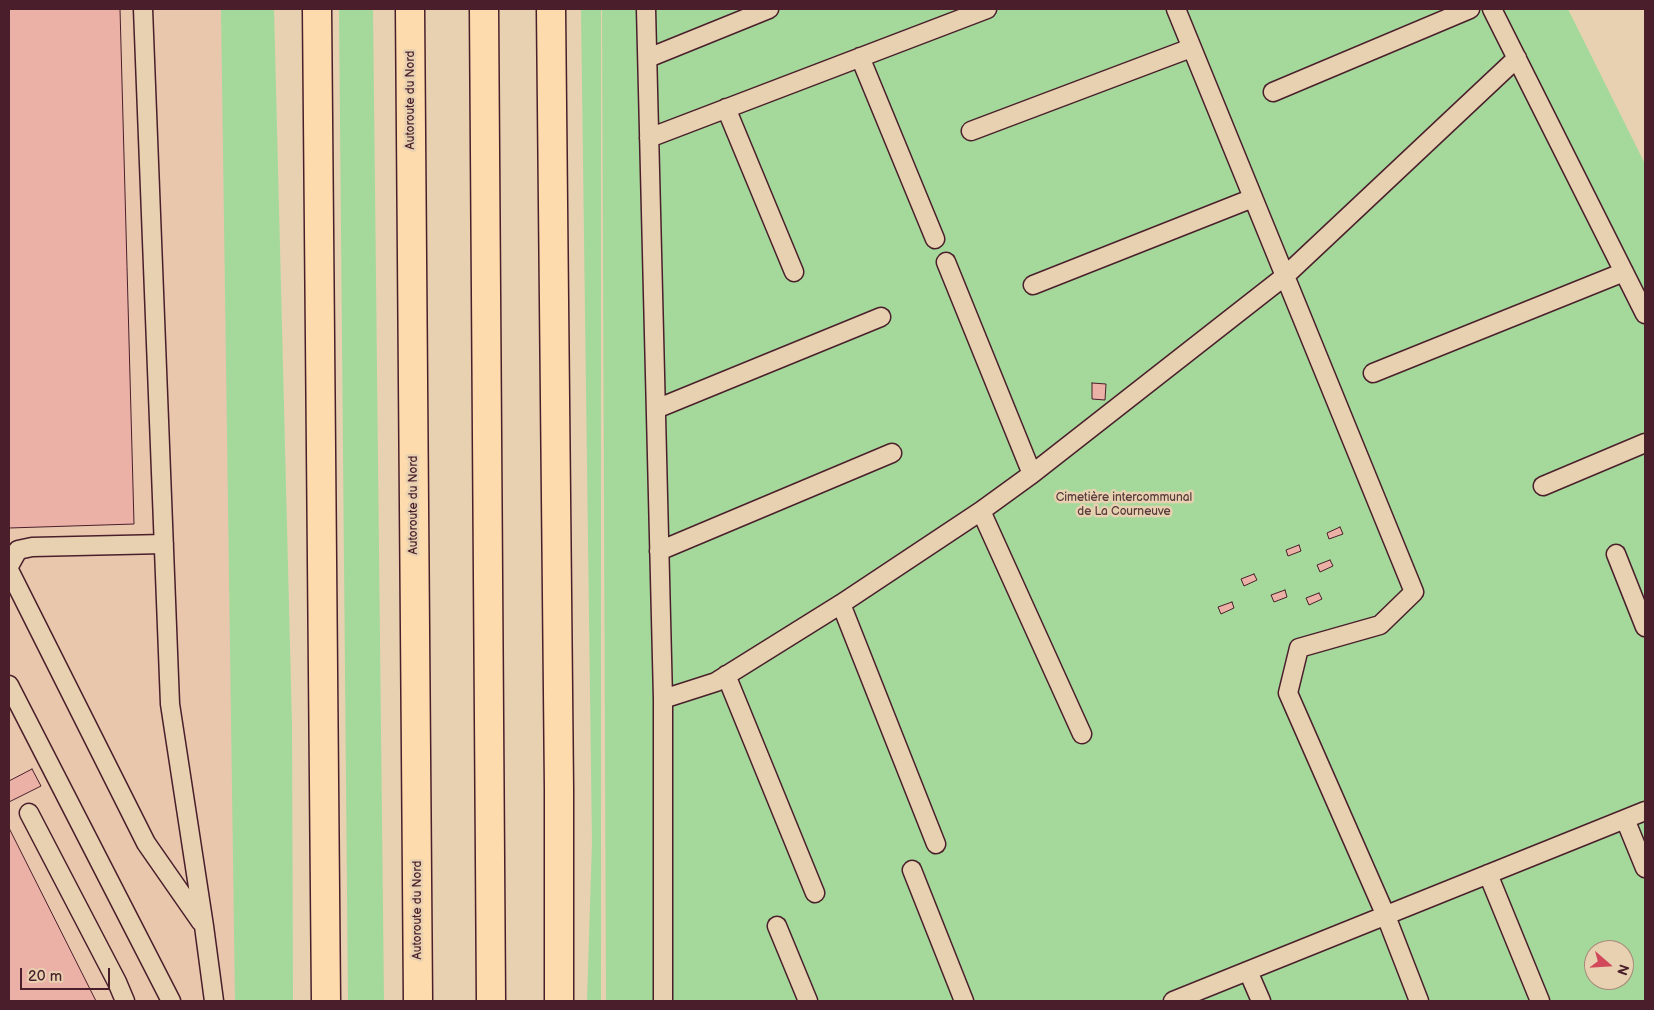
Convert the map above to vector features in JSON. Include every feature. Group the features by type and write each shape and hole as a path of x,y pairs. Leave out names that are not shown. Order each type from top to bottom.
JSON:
{"highway":[{"path":"317,9 326,1001"},
{"name":"Autoroute du Nord","path":"410,9 418,1001"},
{"path":"484,9 491,1001"},
{"path":"551,9 559,780 559,1001"}],"lane":[{"path":"143,9 170,704 214,1001"},
{"path":"646,9 663,699 663,1001"},
{"path":"648,58 769,9"},
{"path":"649,138 987,9"},
{"path":"1176,9 1414,592 1380,626 1299,648 1288,693 1386,916 1418,1001"},
{"path":"1272,92 1470,9"},
{"path":"1492,9 1645,314"},
{"path":"971,131 1191,48"},
{"path":"860,57 935,240"},
{"path":"663,699 716,682 841,604 981,511 1032,474 1285,276 1517,58"},
{"path":"726,108 794,272"},
{"path":"1033,285 1253,198"},
{"path":"946,262 1032,474"},
{"path":"1373,373 1624,272"},
{"path":"656,409 881,317"},
{"path":"1542,486 1645,443"},
{"path":"659,551 892,453"},
{"path":"981,511 1082,734"},
{"path":"164,544 32,547 18,550 9,568 146,843 204,926"},
{"path":"1616,554 1645,628"},
{"path":"841,604 936,844"},
{"path":"726,675 815,893"},
{"path":"9,685 172,1001"},
{"path":"1173,1001 1645,811"},
{"path":"29,813 117,982 125,1001"},
{"path":"1625,819 1645,868"},
{"path":"912,870 964,1001"},
{"path":"1488,874 1540,1001"},
{"path":"777,926 808,1001"},
{"path":"1248,971 1261,1001"}],"shaded area":[{"path":"9,9 239,9 235,1001 9,1001"}],"green space":[{"path":"221,9 274,9 292,726 293,1001 235,1001"},
{"path":"339,9 373,9 384,1001 348,1001"},
{"path":"581,9 601,9 601,1001 587,1001 592,843"},
{"name":"Cimetière intercommunal de La Courneuve","path":"602,9 1568,9 1645,164 1645,1001 606,1001"}],"building":[{"path":"9,9 120,9 134,524 9,528"},
{"path":"1092,383 1106,384 1105,400 1092,399"},
{"path":"1340,527 1343,534 1329,539 1327,533"},
{"path":"1299,545 1301,551 1288,556 1286,550"},
{"path":"1330,560 1333,566 1320,572 1317,565"},
{"path":"1254,574 1257,580 1244,586 1241,579"},
{"path":"1285,590 1287,597 1274,602 1271,595"},
{"path":"1319,593 1322,599 1309,605 1306,598"},
{"path":"1232,602 1234,608 1221,614 1218,607"},
{"path":"32,769 41,786 9,802 9,781"},
{"path":"9,828 96,1001 9,1001"}]}
